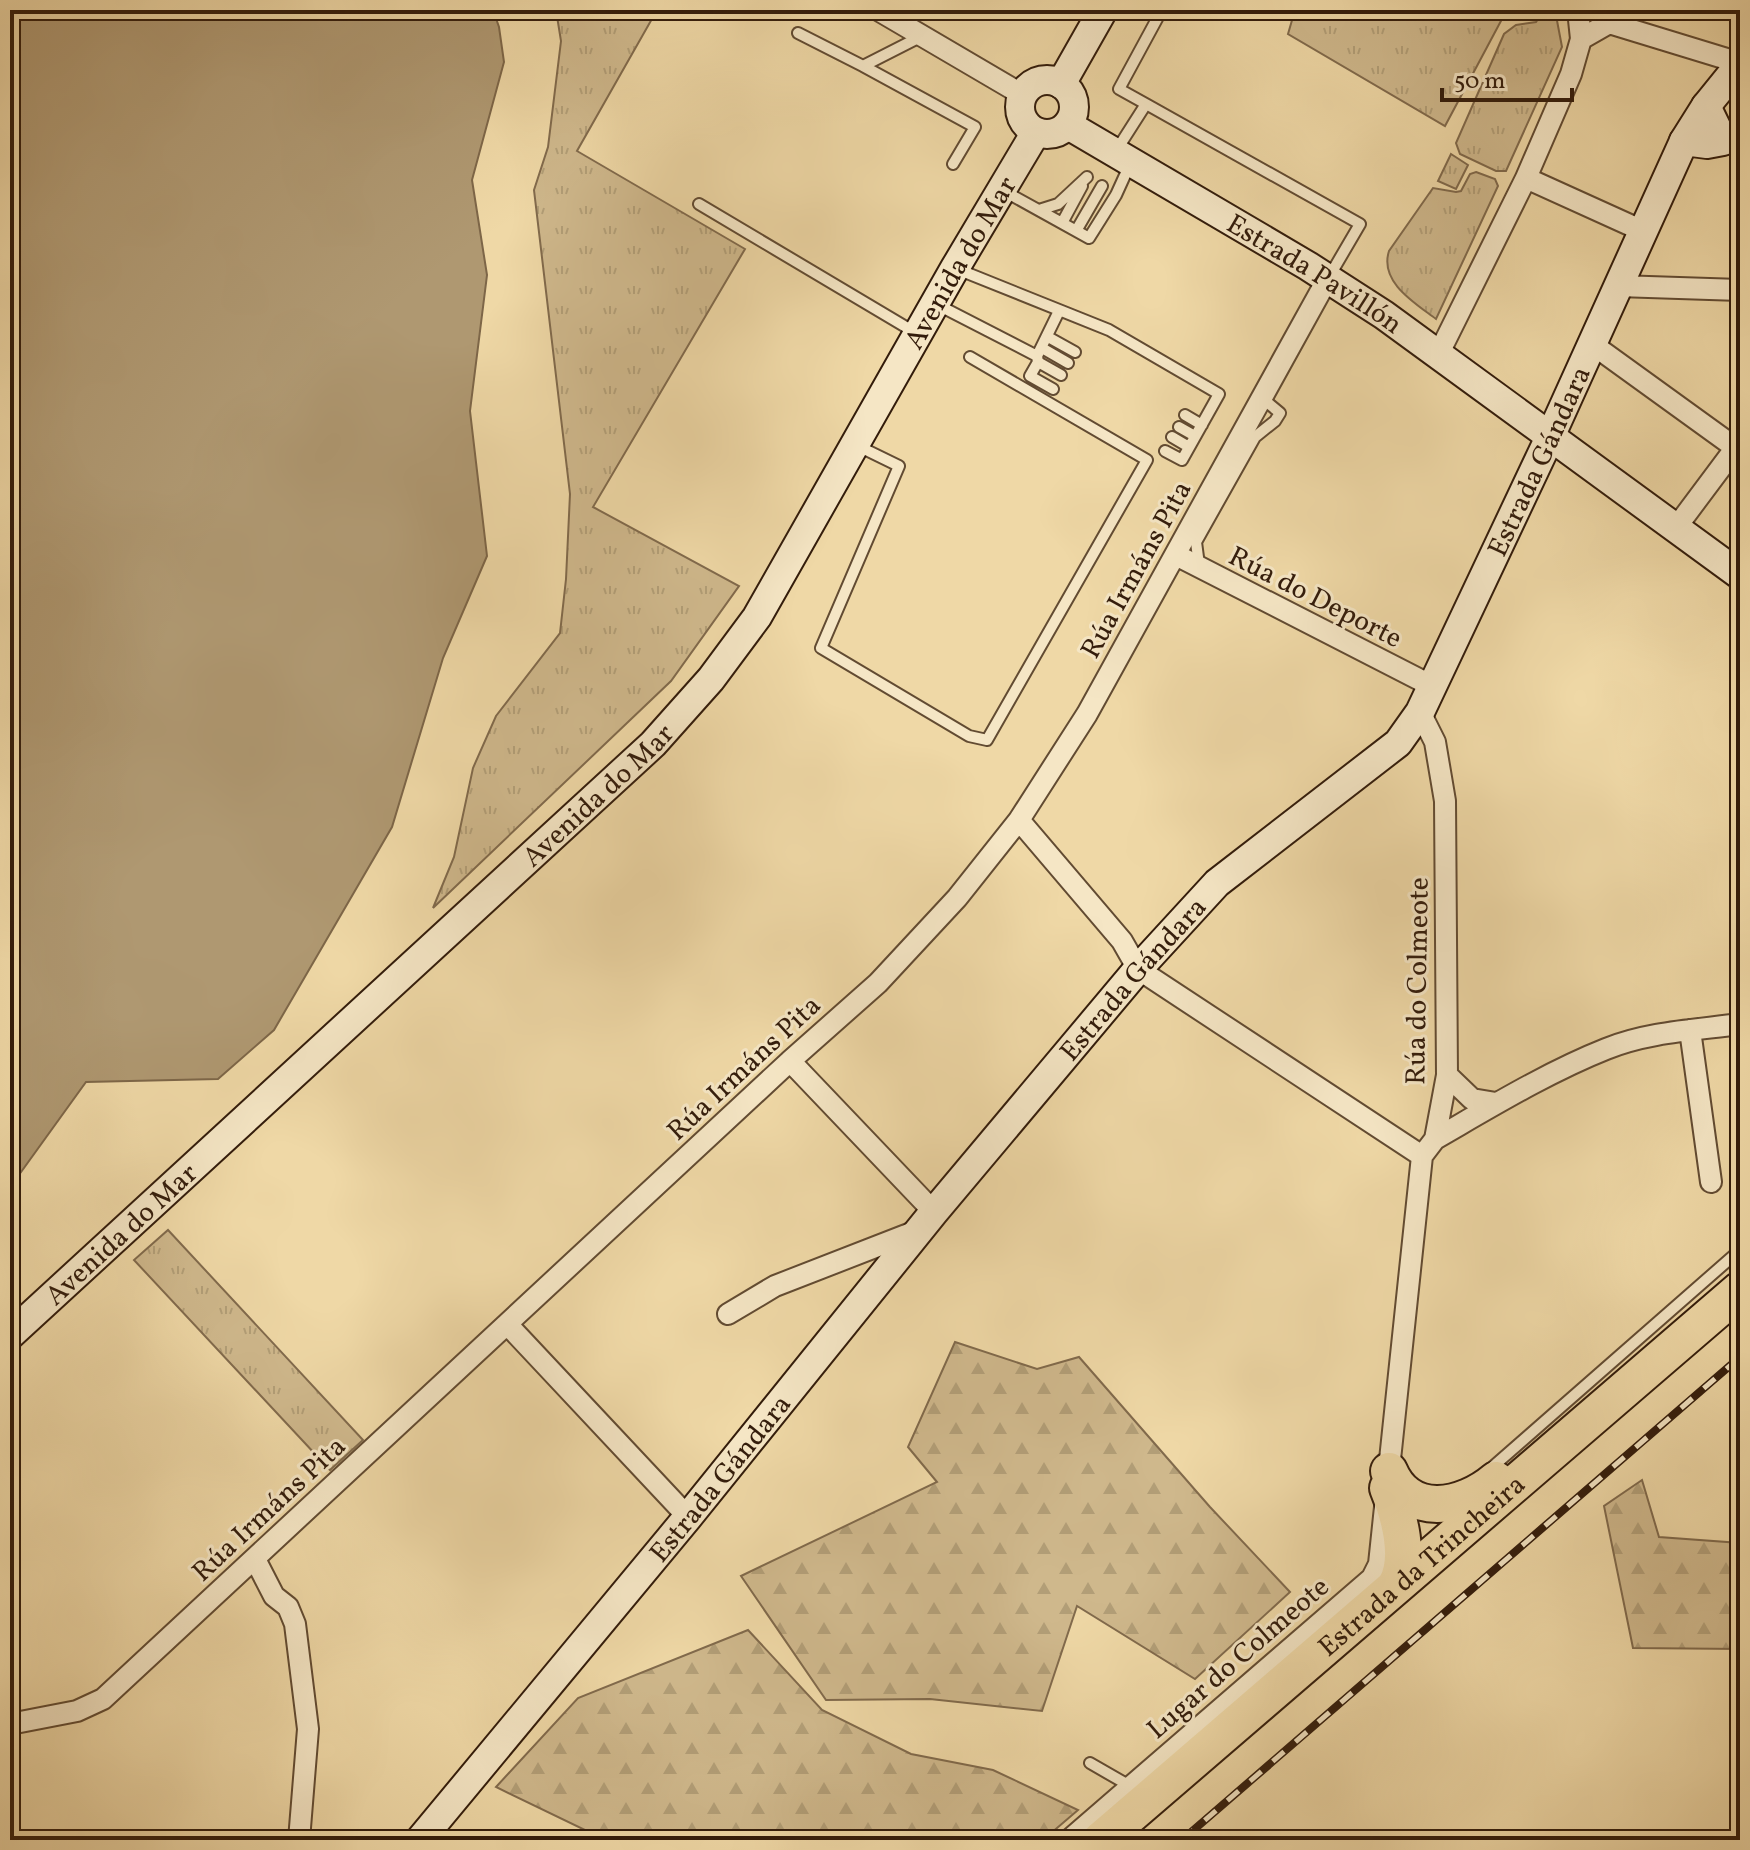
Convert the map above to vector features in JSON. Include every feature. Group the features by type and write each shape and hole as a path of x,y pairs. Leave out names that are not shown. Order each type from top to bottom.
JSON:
{"highway":[{"name":"Estrada da Trincheira","path":"1101,1840 1740,1290"},
{"name":"Estrada da Trincheira","path":"1129,1840 1740,1312"},
{"path":"1388,1479 1413,1499 1428,1505 1455,1502 1483,1491 1599,1395 1629,1386"},
{"path":"1388,1479 1402,1549 1402,1571 1396,1585"}],"street":[{"path":"878,10 905,17 922,36 1023,95"},
{"path":"1061,84 1103,10"},
{"path":"1439,353 1526,178 1571,74 1581,39 1578,10"},
{"path":"1581,39 1605,17 1740,63"},
{"name":"Estrada Gándara","path":"420,1840 688,1517 926,1221 1138,969 1217,883 1398,743 1420,712 1550,437 1684,141 1706,106 1740,63"},
{"path":"1053,80 1061,84 1068,90 1074,106 1068,125 1055,133 1036,132 1021,115 1023,95 1031,85 1042,81 1053,80"},
{"path":"1706,106 1731,142"},
{"name":"Estrada Pavillón","path":"1068,125 1328,278 1439,353 1740,575"},
{"name":"Avenida do Mar","path":"10,1335 653,744 711,679 757,617 917,334 1036,132"},
{"path":"1684,141 1707,144 1731,142"},
{"path":"1526,178 1643,231"},
{"name":"Rúa Irmáns Pita","path":"10,1724 77,1711 103,1699 790,1061 878,983 957,898 1019,820 1087,714 1328,278"},
{"path":"1618,286 1740,290"},
{"path":"1592,344 1739,447 1675,529"},
{"name":"Rúa do Deporte","path":"1176,555 1432,686"},
{"name":"Rúa do Colmeote","path":"1420,712 1435,742 1445,801 1447,1075 1435,1139 1422,1156"},
{"path":"1019,820 1122,941 1138,969 1422,1156 1388,1479"},
{"path":"1435,1139 1496,1103 1607,1048 1690,1030 1740,1024"},
{"path":"1690,1030 1711,1182"},
{"path":"728,1314 775,1286 926,1221 790,1061"},
{"path":"1447,1075 1472,1099 1496,1103"},
{"path":"507,1324 688,1517"},
{"name":"Lugar do Colmeote","path":"1069,1840 1372,1578 1379,1564 1388,1479"},
{"path":"255,1559 274,1596 288,1607 295,1624 308,1729 298,1839"}],"lane":[{"path":"1143,10 1158,17 1119,89 1360,224 1328,278"},
{"path":"798,33 975,127 953,164"},
{"path":"863,66 922,36"},
{"path":"1002,190 1089,238 1116,195 1124,156 1146,104"},
{"path":"1087,177 1116,195"},
{"path":"1039,210 1058,204 1087,177"},
{"path":"1062,223 1087,177"},
{"path":"1076,231 1102,186"},
{"path":"699,204 917,334"},
{"path":"955,268 1109,330 1219,394 1182,460 1165,451"},
{"path":"935,304 1039,355 1068,363"},
{"path":"1053,389 1030,376 1059,311"},
{"path":"1048,337 1075,352"},
{"path":"1039,355 1061,375"},
{"path":"855,444 899,466 821,648 969,736 987,740 1147,460 970,357"},
{"path":"1200,567 1196,542 1255,437 1280,413 1262,398"},
{"path":"1185,415 1202,425"},
{"path":"1179,427 1192,442"},
{"path":"1172,437 1192,442"},
{"path":"1455,1502 1740,1250"},
{"path":"1090,1763 1130,1786"}],"green space":[{"path":"556,10 657,10 577,151 745,249 593,507 739,586 671,681 433,908 454,857 473,768 496,716 560,633 570,494 534,190 548,147 561,41"},
{"path":"1295,10 1538,10 1535,15 1502,19 1445,126 1288,34"},
{"path":"1544,10 1555,10 1562,47 1506,171 1496,171 1460,154 1456,143 1504,34 1516,25 1536,22"},
{"path":"1451,154 1468,165 1456,189 1438,181"},
{"path":"1476,172 1495,179 1498,186 1436,319 1409,299 1394,282 1387,262 1389,251 1433,188 1461,191 1470,174"},
{"path":"168,1230 363,1440 330,1470 134,1260"},
{"path":"955,1342 1037,1369 1079,1357 1210,1507 1290,1592 1195,1679 1077,1606 1042,1711 930,1699 826,1700 741,1576 937,1482 908,1447"},
{"path":"1642,1480 1659,1537 1740,1543 1740,1649 1633,1648 1604,1506"},
{"path":"748,1630 822,1710 911,1754 993,1770 1078,1810 1043,1840 691,1840 682,1831 589,1832 496,1787 578,1698"}],"shaded area":[{"path":"10,10 493,10 504,62 472,180 487,275 470,411 487,556 443,658 392,827 274,1030 218,1079 86,1082 16,1179 10,1182"}],"railway":[{"path":"1182,1840 1740,1357"}]}
